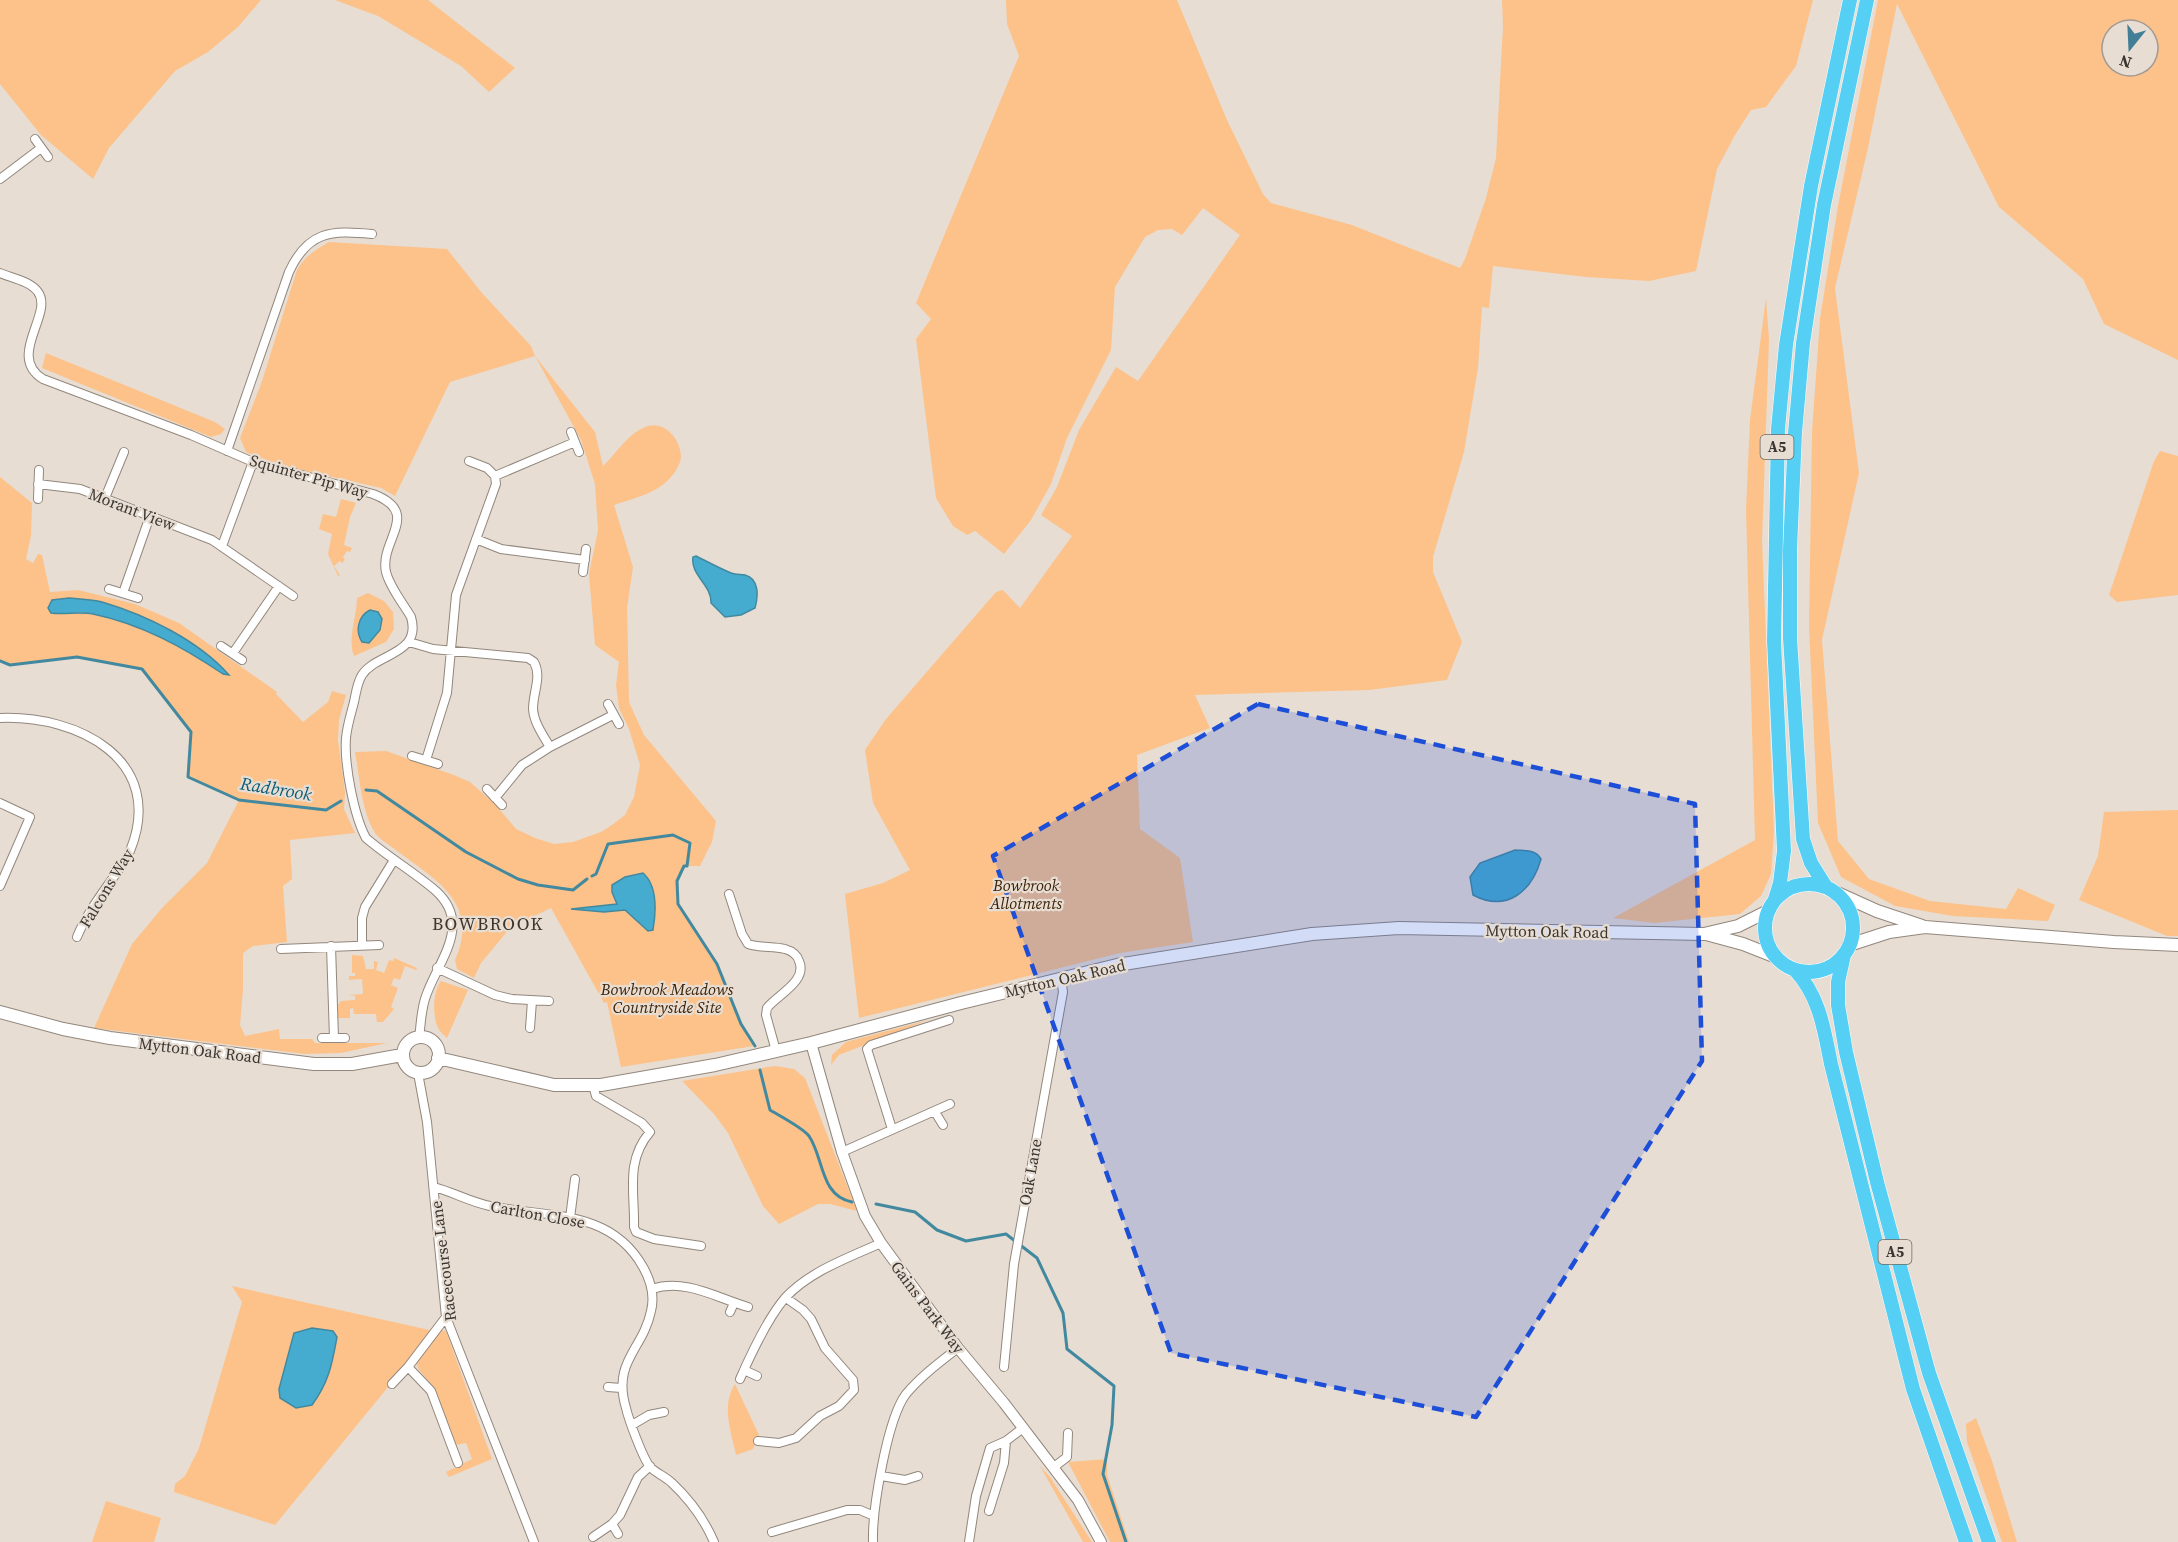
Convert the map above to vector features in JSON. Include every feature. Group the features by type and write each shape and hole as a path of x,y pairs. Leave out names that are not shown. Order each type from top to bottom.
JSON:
{"highway":[{"name":"A5","path":"1772,905 1780,883 1784,851 1774,641 1778,429 1786,345 1811,186 1850,0"},
{"name":"A5","path":"1832,890 1806,851 1802,829 1790,638 1790,549 1795,433 1803,343 1824,205 1868,0"},
{"path":"1803,884 1832,890 1847,906 1852,921 1846,950 1837,961 1822,970 1813,972 1795,970 1776,957 1765,935 1764,927 1772,905 1788,889 1803,884"},
{"name":"A5","path":"1846,950 1838,982 1838,1005 1846,1052 1877,1182 1929,1373 1989,1542"},
{"name":"A5","path":"1795,970 1810,989 1820,1011 1831,1064 1913,1389 1966,1542"}],"main road":[{"path":"1832,890 1877,911 1924,927 2178,945"},
{"name":"Mytton Oak Road","path":"438,1058 554,1084 593,1085 715,1065 811,1043 1061,978 1194,951 1312,934 1399,928 1704,933 1738,926 1772,905"},
{"path":"1846,950 1878,935 1924,927"},
{"name":"Mytton Oak Road","path":"1704,933 1743,944 1776,957"},
{"name":"Mytton Oak Road","path":"0,1012 63,1029 110,1038 314,1064 352,1064 402,1055"},
{"path":"419,1038 430,1040 435,1045 438,1058 434,1067 429,1071 418,1073 406,1067 402,1055 407,1044 419,1038"}],"street":[{"path":"34,139 48,157"},
{"path":"0,179 41,148"},
{"path":"227,451 289,272 296,258 314,239 323,234 346,231 372,234"},
{"name":"Squinter Pip Way","path":"0,273 32,286 40,295 41,305 29,349 31,365 38,376 191,435 253,462 387,499 398,516 398,524 385,560 386,571 411,617 413,624 409,642"},
{"path":"571,432 579,452"},
{"path":"495,476 575,442"},
{"path":"105,498 124,452"},
{"path":"222,546 253,462"},
{"path":"426,760 447,693 456,595 496,484 495,476 487,468 468,462"},
{"path":"38,499 39,470"},
{"name":"Morant View","path":"38,484 80,489 212,540 293,596"},
{"path":"123,593 150,516"},
{"path":"476,539 501,549 585,560"},
{"path":"583,573 586,549"},
{"path":"233,654 279,586"},
{"path":"109,589 138,598"},
{"path":"419,1038 424,999 451,941 454,929 446,904 437,892 366,838 359,825 346,740 357,686 363,672 395,654 409,642 433,649 528,658 534,662 538,676 533,707 534,717 550,747"},
{"path":"221,646 242,660"},
{"path":"608,704 619,724"},
{"path":"495,798 522,765 550,747 613,715"},
{"name":"Falcons Way","path":"0,718 33,718 87,734 115,754 132,783 139,811 129,853 102,893 77,937"},
{"path":"412,756 438,764"},
{"path":"487,789 502,805"},
{"path":"0,803 30,817 0,886"},
{"path":"363,944 362,918 365,907 394,860"},
{"path":"729,894 742,934 748,944 788,950 796,955 801,966 796,980 766,1008 776,1051"},
{"path":"281,949 380,945"},
{"path":"331,946 334,1038"},
{"path":"437,968 495,995 532,1001 549,1001"},
{"name":"Oak Lane","path":"1004,1367 1018,1237 1063,992 1061,978"},
{"path":"530,1028 532,1001"},
{"path":"892,1129 867,1049 871,1045 949,1020"},
{"path":"322,1038 345,1038"},
{"name":"Gains Park Way","path":"811,1043 842,1152 865,1216 881,1243 958,1348 991,1386 1078,1500 1101,1542"},
{"name":"Racecourse Lane","path":"418,1073 427,1122 446,1317 534,1542"},
{"path":"593,1085 596,1095 642,1123 650,1132 643,1140 634,1159 634,1227 636,1232 654,1239 701,1246"},
{"path":"842,1152 892,1129 935,1113 950,1104"},
{"path":"935,1113 943,1125"},
{"path":"570,1218 575,1179"},
{"name":"Carlton Close","path":"434,1187 492,1207 593,1223 618,1239 642,1265 652,1289"},
{"path":"740,1379 774,1313 786,1298 823,1270 881,1243"},
{"path":"714,1542 687,1500 672,1482 650,1466 632,1425 621,1388 623,1373 649,1320 653,1299 652,1289 665,1285 692,1288 748,1307"},
{"path":"758,1441 779,1443 796,1438 820,1416 839,1406 854,1390 853,1380 825,1348 811,1319 786,1298"},
{"path":"730,1312 734,1303"},
{"path":"392,1384 446,1317"},
{"path":"873,1542 874,1516 891,1428 905,1396 920,1379 958,1348"},
{"path":"408,1367 431,1391 458,1463"},
{"path":"744,1370 757,1376"},
{"path":"608,1387 621,1388"},
{"path":"632,1425 649,1415 664,1412"},
{"path":"969,1542 976,1496 990,1448 1006,1441 1023,1428"},
{"path":"1054,1467 1067,1456 1068,1433"},
{"path":"989,1511 1004,1463 1006,1441"},
{"path":"592,1537 612,1524 620,1515 638,1477 650,1466"},
{"path":"881,1476 905,1480 918,1476"},
{"path":"904,1490 905,1480"},
{"path":"772,1532 847,1510 860,1510 874,1516"},
{"path":"612,1524 618,1534"}],"highlighted area":[{"path":"1258,704 1695,804 1702,1061 1476,1417 1171,1353 993,856"}],"green space":[{"path":"0,0 261,0 238,27 208,52 175,71 109,148 93,179 41,135 0,84"},
{"path":"335,0 428,0 515,68 489,92 461,66 378,16"},
{"name":"Bowbrook Allotments","path":"1006,0 1177,0 1227,120 1263,194 1271,203 1352,225 1460,268 1486,198 1496,158 1503,26 1502,0 1813,0 1796,66 1766,107 1751,110 1717,169 1696,271 1649,281 1586,277 1493,266 1489,308 1482,307 1478,368 1464,452 1433,557 1433,572 1462,642 1447,680 1369,690 1195,695 1210,728 1137,755 1140,829 1180,858 1193,942 1120,953 859,1018 845,894 883,883 910,870 873,803 865,750 886,719 996,592 1003,590 1020,608 1072,536 1041,515 1057,487 1079,430 1116,367 1138,381 1240,235 1203,208 1182,235 1172,229 1158,230 1145,237 1115,287 1111,350 1067,438 1051,484 1031,520 1004,554 975,531 967,535 953,526 936,498 916,339 931,319 916,303 1019,56 1007,24"},
{"path":"1878,0 2178,0 2178,360 2104,324 2083,279 1999,207 1897,4 1868,148 1835,288 1859,473 1822,640 1838,841 1869,879 1930,901 2006,909 2018,888 2055,905 2048,921 1953,916 1895,906 1841,877 1818,823 1809,626 1812,432 1820,319 1838,206"},
{"path":"329,242 447,249 482,293 531,346 535,356 450,382 395,496 381,488 301,470 257,457 246,452 240,438 261,384 297,270 311,254"},
{"path":"1766,298 1769,340 1762,541 1774,831 1771,874 1761,896 1740,914 1654,923 1613,918 1755,840 1746,510 1750,420"},
{"path":"46,353 215,422 225,429 221,434 211,437 42,368"},
{"name":"Bowbrook Meadows Countryside Site","path":"535,356 595,432 603,466 632,435 650,426 657,425 669,431 680,449 679,464 665,483 647,494 614,505 633,567 627,608 629,702 644,735 716,821 712,842 700,866 684,866 677,881 678,904 717,964 741,1024 754,1046 621,1067 607,1002 604,1003 551,908 510,928 481,963 474,978 457,969 455,960 461,940 462,923 458,908 450,895 426,872 377,836 370,824 355,752 386,751 470,782 495,804 516,829 554,844 573,842 601,832 625,815 634,797 640,765 629,729 619,708 616,685 619,662 595,645 589,574 598,530 595,484 581,440"},
{"path":"2160,451 2178,456 2178,595 2117,602 2109,595 2154,461"},
{"path":"0,477 32,503 31,536 26,559 33,563 38,554 42,555 50,592 78,590 135,604 179,623 277,692 276,694 303,722 328,702 332,691 346,695 339,720 338,740 345,792 344,809 355,833 290,840 292,879 283,886 287,942 253,946 243,953 240,1025 245,1036 279,1029 280,1039 312,1039 315,1043 387,1043 341,1053 305,1054 94,1028 132,944 162,908 207,863 239,800 188,777 191,732 142,669 77,657 10,665 0,661"},
{"path":"341,499 356,503 350,517 344,545 352,548 343,557 345,560 342,563 340,561 334,566 340,575 338,576 328,554 332,534 319,529 323,514 336,517"},
{"path":"368,593 384,601 393,612 394,629 386,642 354,656 352,635 357,598"},
{"path":"2178,810 2178,936 2167,936 2079,900 2098,856 2104,812"},
{"path":"352,955 363,956 366,969 374,969 374,961 378,962 376,970 384,973 389,960 393,961 394,958 417,968 416,970 405,966 400,980 394,978 391,985 398,988 391,1007 394,1009 383,1022 377,1022 376,1014 354,1014 353,1008 350,1009 350,1018 338,1018 338,1005 341,1001 355,1000 355,996 348,995 363,994 362,979 349,980 349,976 355,976 355,973 352,973"},
{"path":"441,981 468,990 447,1038 438,1028 435,1017 435,997"},
{"path":"928,1020 839,1055 831,1065 832,1055 846,1042"},
{"path":"775,1066 794,1069 805,1078 857,1211 830,1204 818,1204 779,1224 763,1206 728,1133 714,1114 682,1081"},
{"path":"232,1286 434,1331 275,1525 174,1492 175,1484 185,1476 199,1448 242,1302"},
{"path":"440,1330 446,1331 492,1459 449,1477 446,1472 472,1459 466,1443 456,1445 435,1389 419,1370 416,1362"},
{"path":"735,1384 759,1435 753,1449 736,1455 728,1410"},
{"path":"1976,1418 2017,1542 2002,1542 1967,1442 1966,1424"},
{"path":"1107,1459 1107,1475 1129,1542 1110,1542 1068,1462"},
{"path":"1040,1466 1050,1477 1092,1542 1083,1542"},
{"path":"106,1501 161,1518 154,1542 92,1542"}],"water":[{"path":"696,556 731,573 750,577 757,589 755,608 741,615 725,617 711,603 708,591 693,563 693,557"},
{"path":"69,598 102,602 119,607 170,630 202,651 229,675 223,674 193,655 145,630 111,618 88,613 51,613 48,608 52,600"},
{"path":"370,610 378,612 382,619 380,630 369,643 362,642 358,629 360,620"},
{"path":"1515,850 1533,852 1541,859 1531,881 1524,889 1507,900 1485,900 1473,895 1470,877 1480,863"},
{"path":"643,873 648,878 654,892 653,930 648,931 625,910 604,912 571,909 617,904 612,885 625,877"},
{"path":"312,1328 333,1331 337,1337 335,1347 329,1373 318,1397 312,1405 296,1408 280,1398 279,1389 294,1333"}],"waterway":[{"name":"Radbrook","path":"0,661 10,665 77,657 142,669 191,732 188,777 239,800 326,810 341,801"},
{"name":"Radbrook","path":"366,790 377,791 466,852 518,879 538,885 573,890 587,879"},
{"name":"Radbrook","path":"592,876 596,874 608,844 673,835 690,843 687,866 684,866 677,881 678,904 717,964 741,1024 755,1046"},
{"name":"Radbrook","path":"760,1070 770,1110 809,1136 828,1184 834,1192 852,1202"},
{"name":"Radbrook","path":"876,1204 915,1212 937,1230 966,1241 1006,1234 1037,1258 1063,1313 1067,1349 1114,1386 1112,1425 1103,1474 1126,1542"}],"district":[{"name":"BOWBROOK","path":"488,924"}]}
